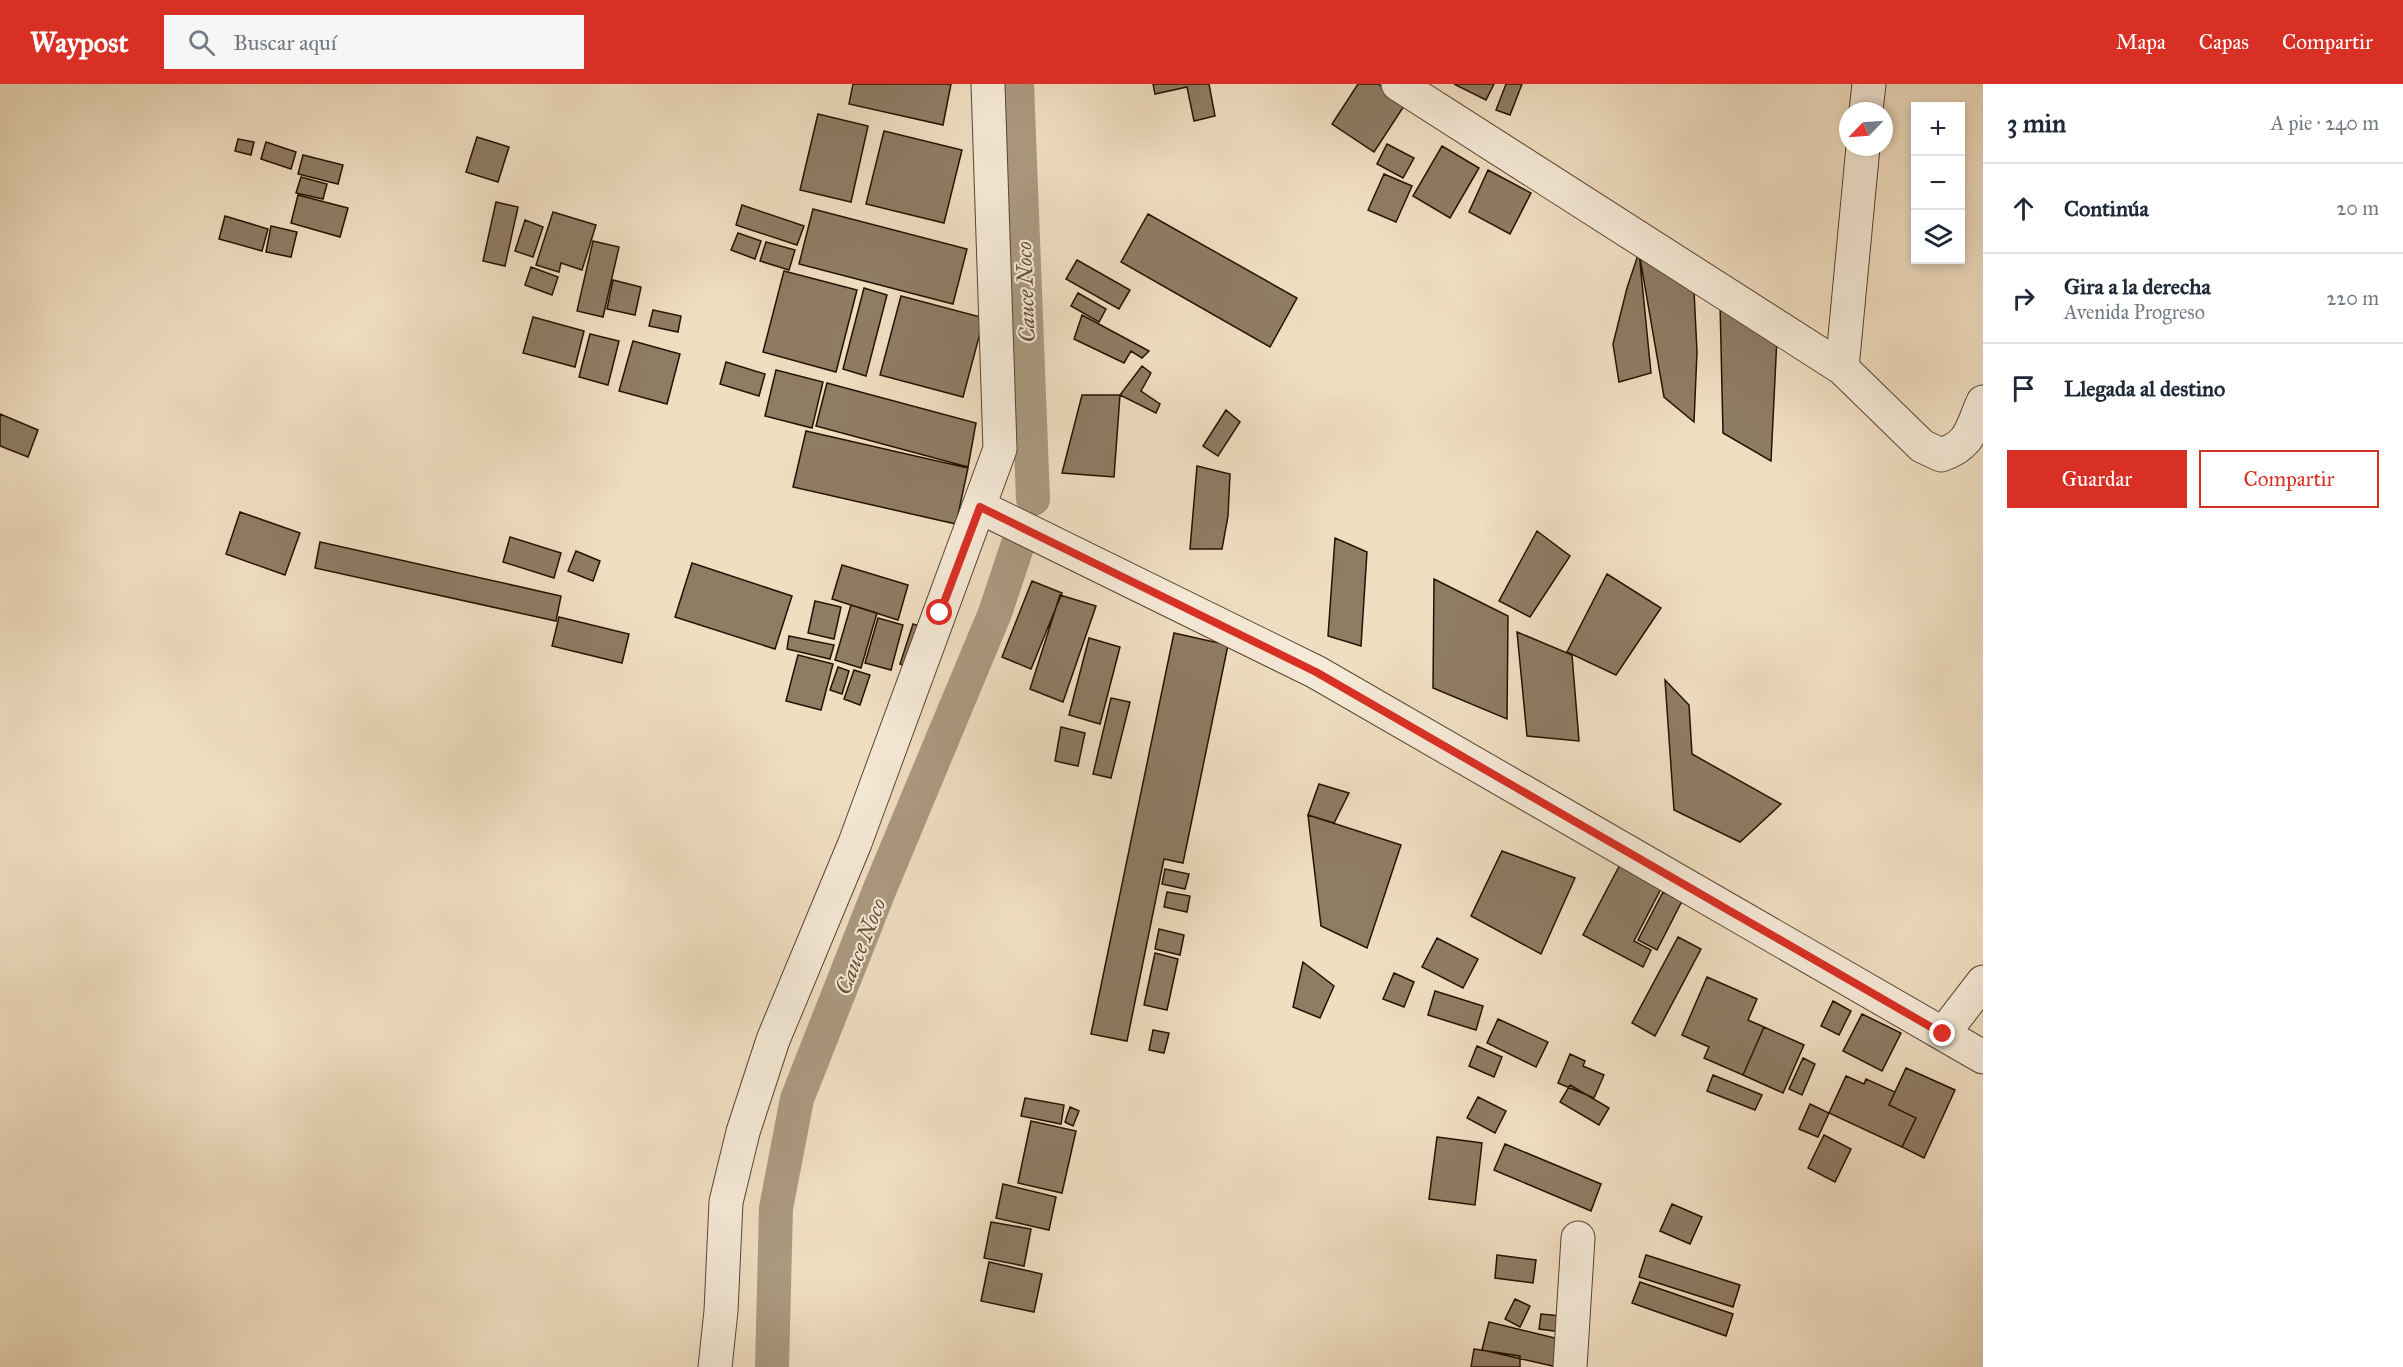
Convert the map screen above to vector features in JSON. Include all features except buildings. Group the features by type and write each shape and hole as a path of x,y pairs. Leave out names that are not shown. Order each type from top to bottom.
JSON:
{"street":[{"path":"715,1367 721,1311 726,1202 743,1132 773,1040 855,843 1000,449 988,84"},
{"path":"1398,84 1842,368 1922,446 1941,454 1956,450 1968,438 1983,402"},
{"path":"1867,102 1869,84"},
{"path":"1842,368 1862,156"},
{"path":"980,507 1316,672 1983,1057"},
{"path":"1943,1034 1983,982"},
{"path":"1570,1367 1578,1238"}],"waterway":[{"name":"Cauce Noco","path":"1017,84 1033,499"},
{"name":"Cauce Noco","path":"772,1367 776,1208 797,1099 879,891 995,613 1019,541"}],"route":[{"path":"940,613 980,507 1316,672 1943,1034"}]}
